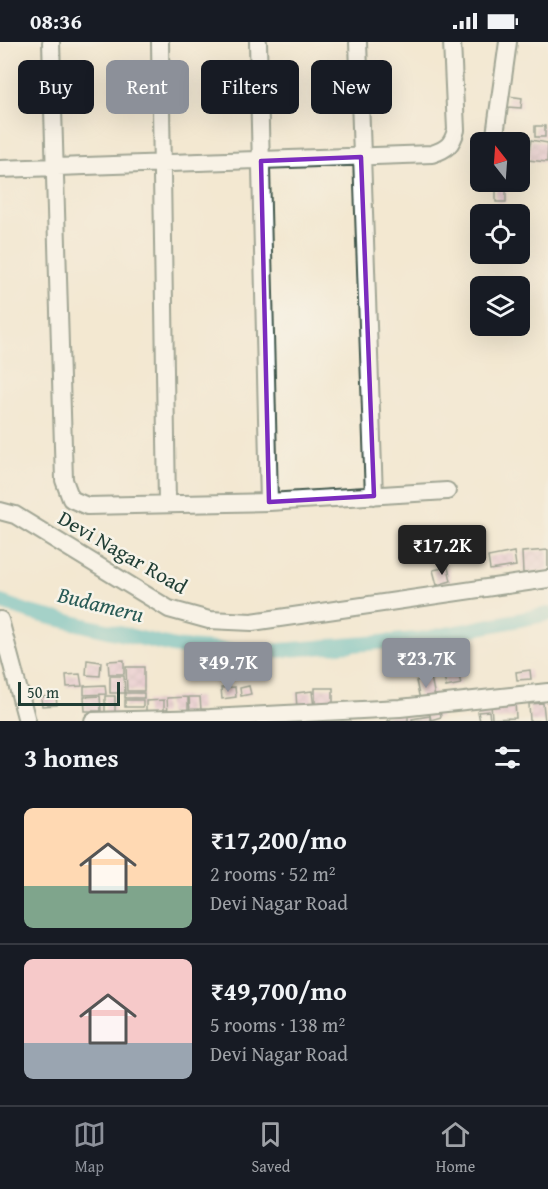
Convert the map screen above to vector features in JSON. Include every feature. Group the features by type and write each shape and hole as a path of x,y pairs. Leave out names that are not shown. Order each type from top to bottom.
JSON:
{"street":[{"path":"51,42 63,480 71,499 87,506 269,502 447,491"},
{"path":"160,42 167,503"},
{"path":"258,42 269,502"},
{"path":"358,42 374,496"},
{"path":"0,169 432,154 446,150 453,141 456,130 452,42"},
{"path":"495,132 508,42"},
{"name":"Devi Nagar Road","path":"0,511 15,515 169,609 209,620 252,622 548,579"},
{"path":"0,620 27,721"},
{"path":"93,721 400,708 548,692"}],"highlighted area":[{"path":"361,157 374,496 269,502 261,161"}],"building":[{"path":"508,96 522,98 521,108 507,107"},
{"path":"535,126 545,126 545,137 535,137"},
{"path":"531,140 548,143 547,162 530,160"},
{"path":"496,192 506,192 506,202 496,202"},
{"path":"548,550 548,571 523,573 522,552"},
{"path":"514,552 516,566 490,570 488,557"},
{"path":"448,567 451,581 437,585 433,570"},
{"path":"87,660 101,662 100,676 86,675"},
{"path":"124,660 124,674 109,674 108,661"},
{"path":"126,667 144,667 144,691 127,691"},
{"path":"530,670 531,679 517,680 516,672"},
{"path":"458,672 461,684 446,687 444,675"},
{"path":"80,674 82,686 67,687 66,675"},
{"path":"110,676 124,676 125,693 110,693"},
{"path":"431,677 435,697 420,700 416,681"},
{"path":"105,685 106,694 84,695 84,686"},
{"path":"249,686 251,694 241,696 240,688"},
{"path":"235,687 236,697 222,699 221,688"},
{"path":"315,688 333,688 333,708 315,708"},
{"path":"312,691 314,708 297,709 296,693"},
{"path":"125,693 144,693 144,698 125,698"},
{"path":"56,696 57,705 42,706 41,697"},
{"path":"100,696 101,711 85,711 84,697"},
{"path":"105,696 115,696 115,716 105,716"},
{"path":"188,697 188,713 168,714 167,698"},
{"path":"189,697 200,697 201,710 190,711"},
{"path":"125,700 143,700 143,707 125,707"},
{"path":"164,700 164,714 146,715 146,701"},
{"path":"515,701 516,718 492,719 491,703"},
{"path":"543,703 545,721 530,721 529,704"},
{"path":"440,709 441,717 431,720 429,711"},
{"path":"489,711 490,721 480,721 478,712"},
{"path":"388,714 408,714 408,721 388,721"},
{"path":"430,716 430,721 412,721 412,719"}],"waterway":[{"name":"Budameru","path":"0,602 32,613 178,647 260,652 422,639 548,614"}]}
